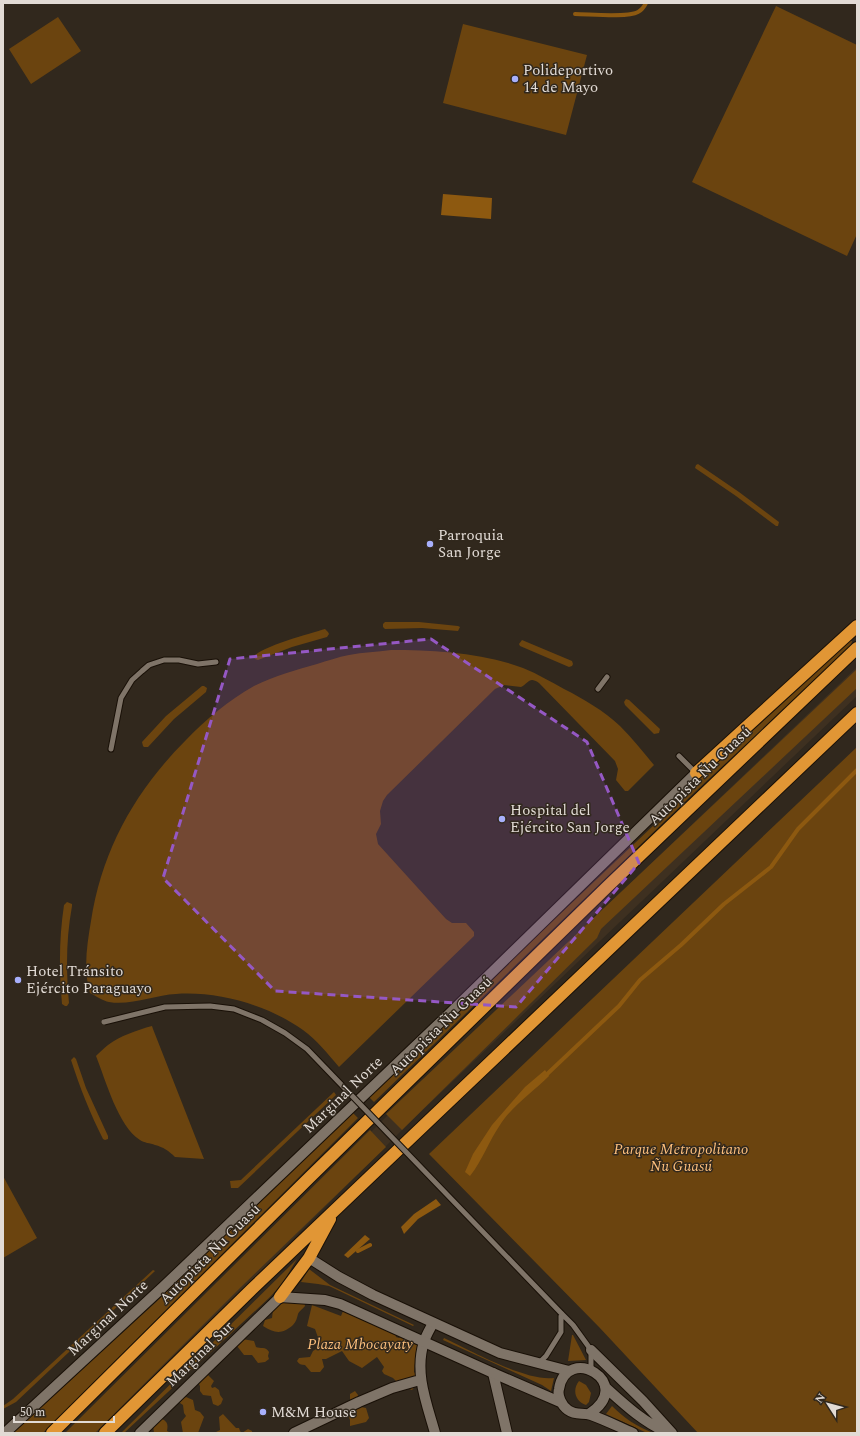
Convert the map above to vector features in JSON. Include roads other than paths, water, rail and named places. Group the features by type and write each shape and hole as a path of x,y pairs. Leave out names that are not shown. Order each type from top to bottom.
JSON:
{"highway":[{"path":"696,773 857,626"},
{"name":"Autopista Ñu Guasú","path":"52,1433 310,1177 596,897 857,648"},
{"path":"105,1433 246,1294 857,713"},
{"path":"280,1297 309,1258 334,1211"}],"street":[{"name":"Marginal Norte","path":"5,1433 163,1287 448,1016 696,773"},
{"path":"309,1258 339,1277 366,1291 500,1354 569,1371 580,1368 591,1370 600,1376 605,1386 632,1412 652,1426 668,1433"},
{"path":"280,1297 325,1300 340,1304 493,1374 560,1402 567,1410 578,1415 589,1414 599,1408 604,1398 605,1386"},
{"name":"Marginal Sur","path":"140,1433 280,1297"},
{"path":"433,1323 424,1342 420,1358 420,1380 435,1433"},
{"path":"591,1350 643,1401 672,1433"},
{"path":"560,1402 558,1390 561,1380 569,1371"},
{"path":"493,1374 507,1433"},
{"path":"294,1433 392,1388 420,1380"},
{"path":"589,1414 633,1433"}],"lane":[{"path":"111,749 121,698 132,680 142,671 150,665 164,660 179,660 198,664 216,662"},
{"path":"598,689 607,677"},
{"path":"679,756 696,773"},
{"path":"104,1022 165,1007 210,1006 234,1009 262,1020 307,1049 573,1325 591,1350 591,1370"},
{"path":"539,1364 546,1356 561,1332 561,1313"}],"waterway":[{"path":"575,14 633,14 641,10 646,3"},
{"path":"544,1077 619,1006 640,980 681,945 724,904 771,867 798,829 857,770"},
{"path":"358,1251 370,1245"}],"place":[{"name":"Polideportivo 14 de Mayo","path":"515,79"},
{"name":"Parroquia San Jorge","path":"430,544"},
{"name":"Hospital del Ejército San Jorge","path":"502,819"},
{"name":"Hotel Tránsito Ejército Paraguayo","path":"18,980"},
{"name":"M&M House","path":"263,1412"}],"park label":[{"name":"Parque Metropolitano Ñu Guasú","path":"681,1158"},
{"name":"Plaza Mbocayaty","path":"360,1344"}]}
